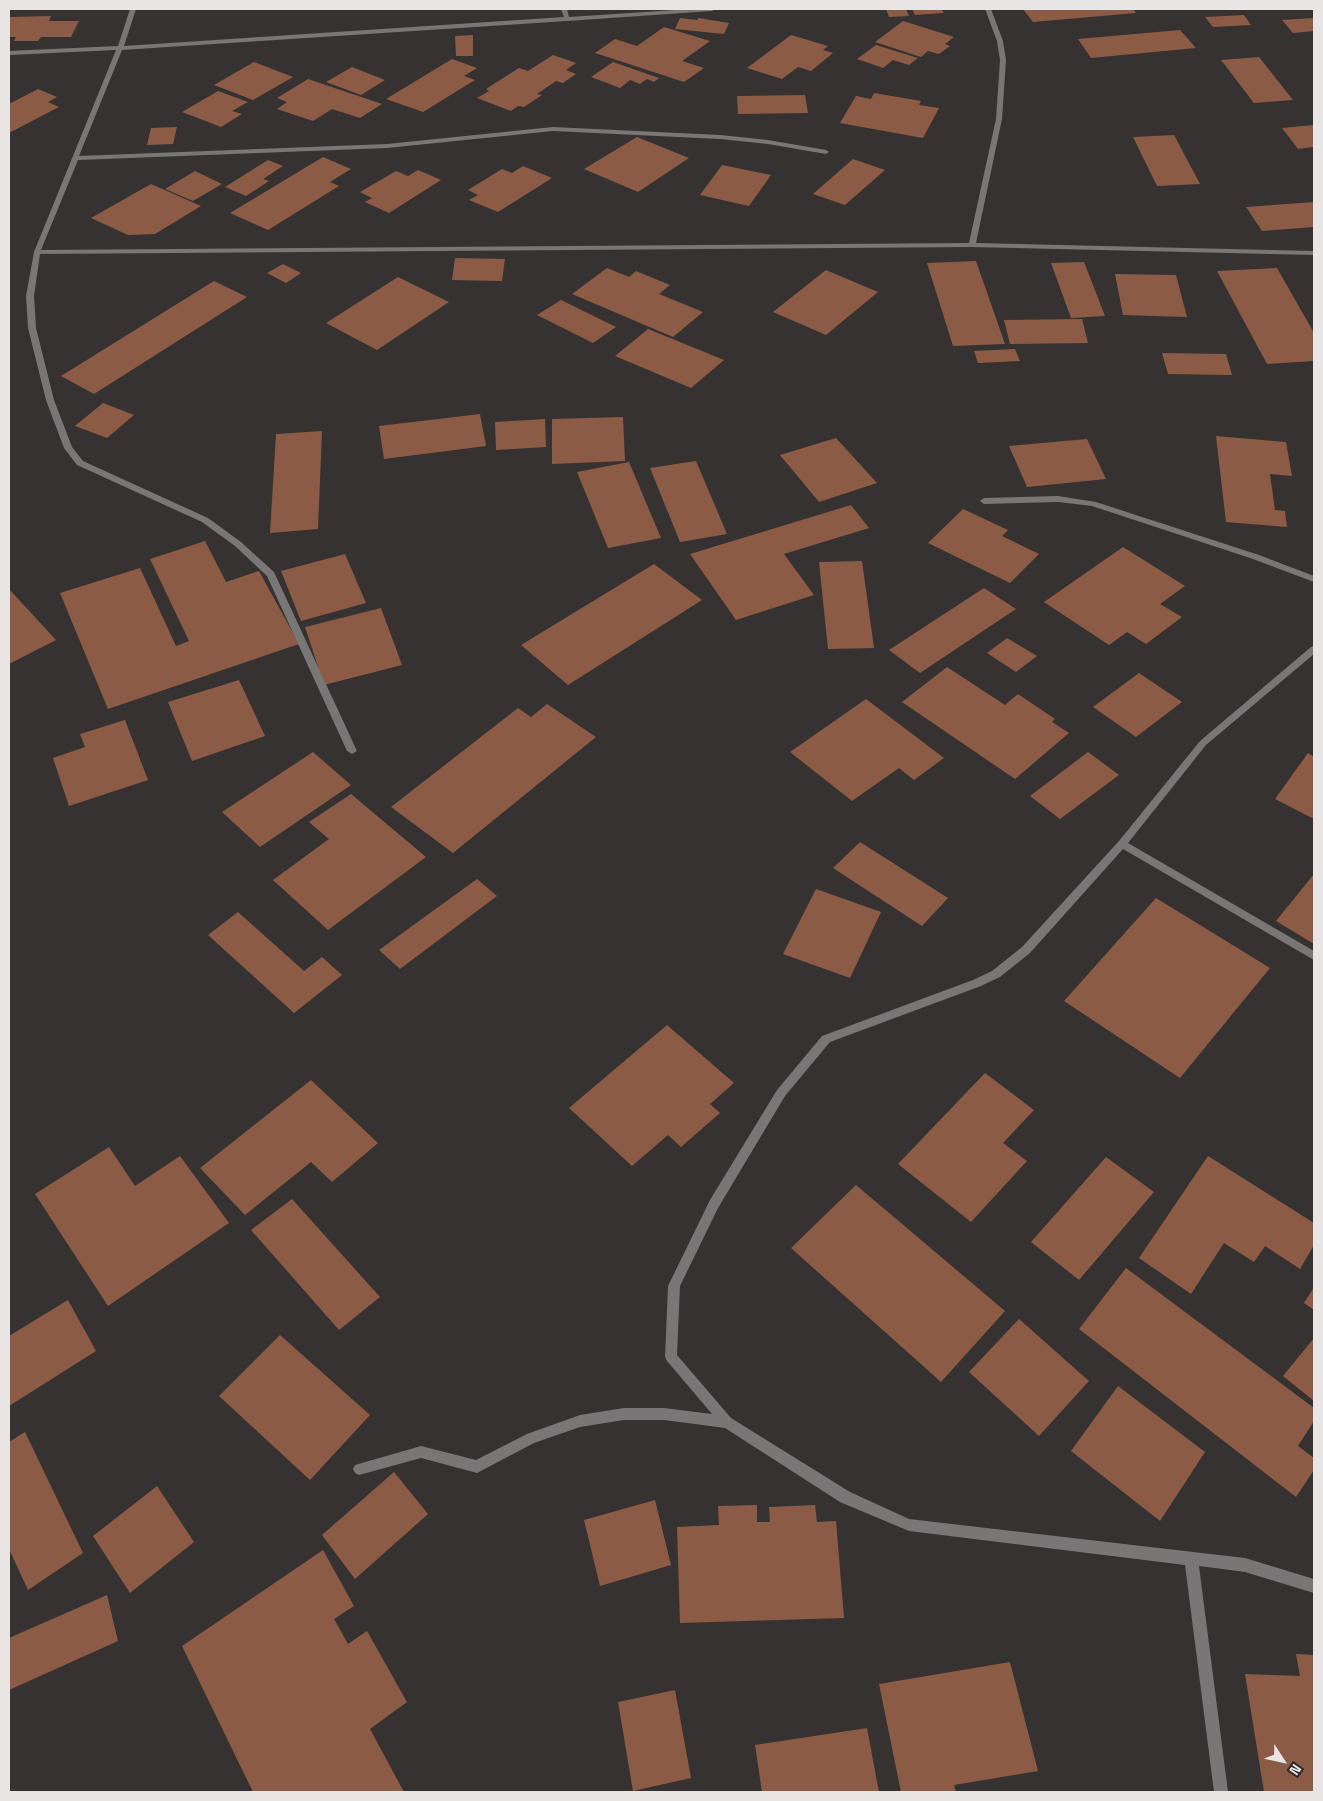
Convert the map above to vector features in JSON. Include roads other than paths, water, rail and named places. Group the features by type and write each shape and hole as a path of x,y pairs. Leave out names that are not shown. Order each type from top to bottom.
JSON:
{"street":[{"path":"133,9 120,48 37,252 30,296 32,328 50,400 68,448 80,462 204,520 238,544 271,574 352,752"},
{"path":"564,9 566,19"},
{"path":"9,53 120,48 712,9"},
{"path":"972,245 999,119 1003,60 1000,40 988,9"},
{"path":"76,158 387,146 553,128 720,137 768,142 826,152"},
{"path":"37,252 972,245 1314,253"},
{"path":"984,500 1058,499 1093,504 1256,557 1314,579"},
{"path":"1314,649 1203,742 1122,844 1026,950 996,974 960,990 826,1039 781,1093 714,1204 674,1286 671,1357 727,1422 845,1496 909,1525 1244,1565 1314,1586"},
{"path":"1122,844 1314,956"},
{"path":"359,1469 421,1452 477,1467 531,1438 572,1424 624,1414 664,1414 727,1422"},
{"path":"1191,1559 1221,1792"}]}
